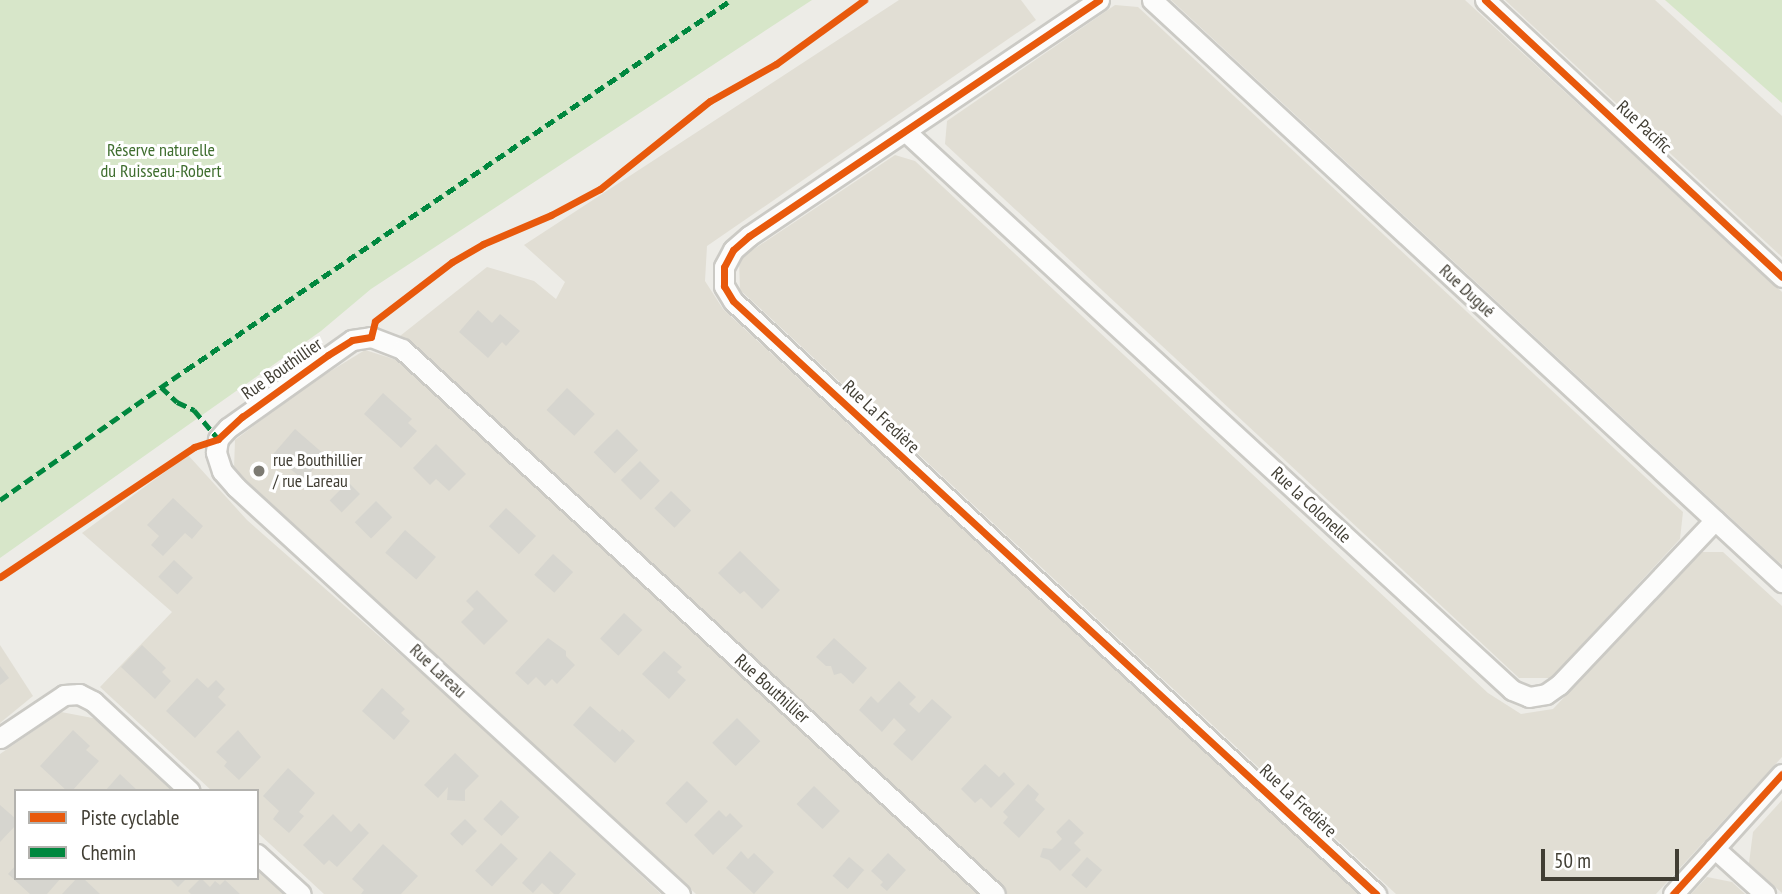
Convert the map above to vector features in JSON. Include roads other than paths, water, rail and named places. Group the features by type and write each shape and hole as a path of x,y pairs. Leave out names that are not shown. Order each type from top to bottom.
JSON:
{"street":[{"name":"Rue La Fredière","path":"1099,0 749,236 733,250 723,267 724,286 733,301 1376,894"},
{"name":"Rue Dugué","path":"1152,0 1782,582"},
{"name":"Rue Pacific","path":"1485,0 1782,276"},
{"name":"Rue la Colonelle","path":"905,131 1512,690 1529,697 1546,694 1559,685 1715,520"},
{"name":"Rue Bouthillier","path":"218,439 242,417 352,340 371,337 402,349 995,894"},
{"name":"Rue Lareau","path":"218,439 218,463 236,486 680,894"},
{"path":"0,738 64,695 79,694 93,701 188,789"},
{"path":"1672,894 1782,774"},
{"path":"1714,848 1765,894"},
{"path":"259,856 301,894"}],"place":[{"name":"rue Bouthillier / rue Lareau","path":"259,471"}],"park label":[{"name":"Réserve naturelle du Ruisseau-Robert","path":"161,161"}]}
